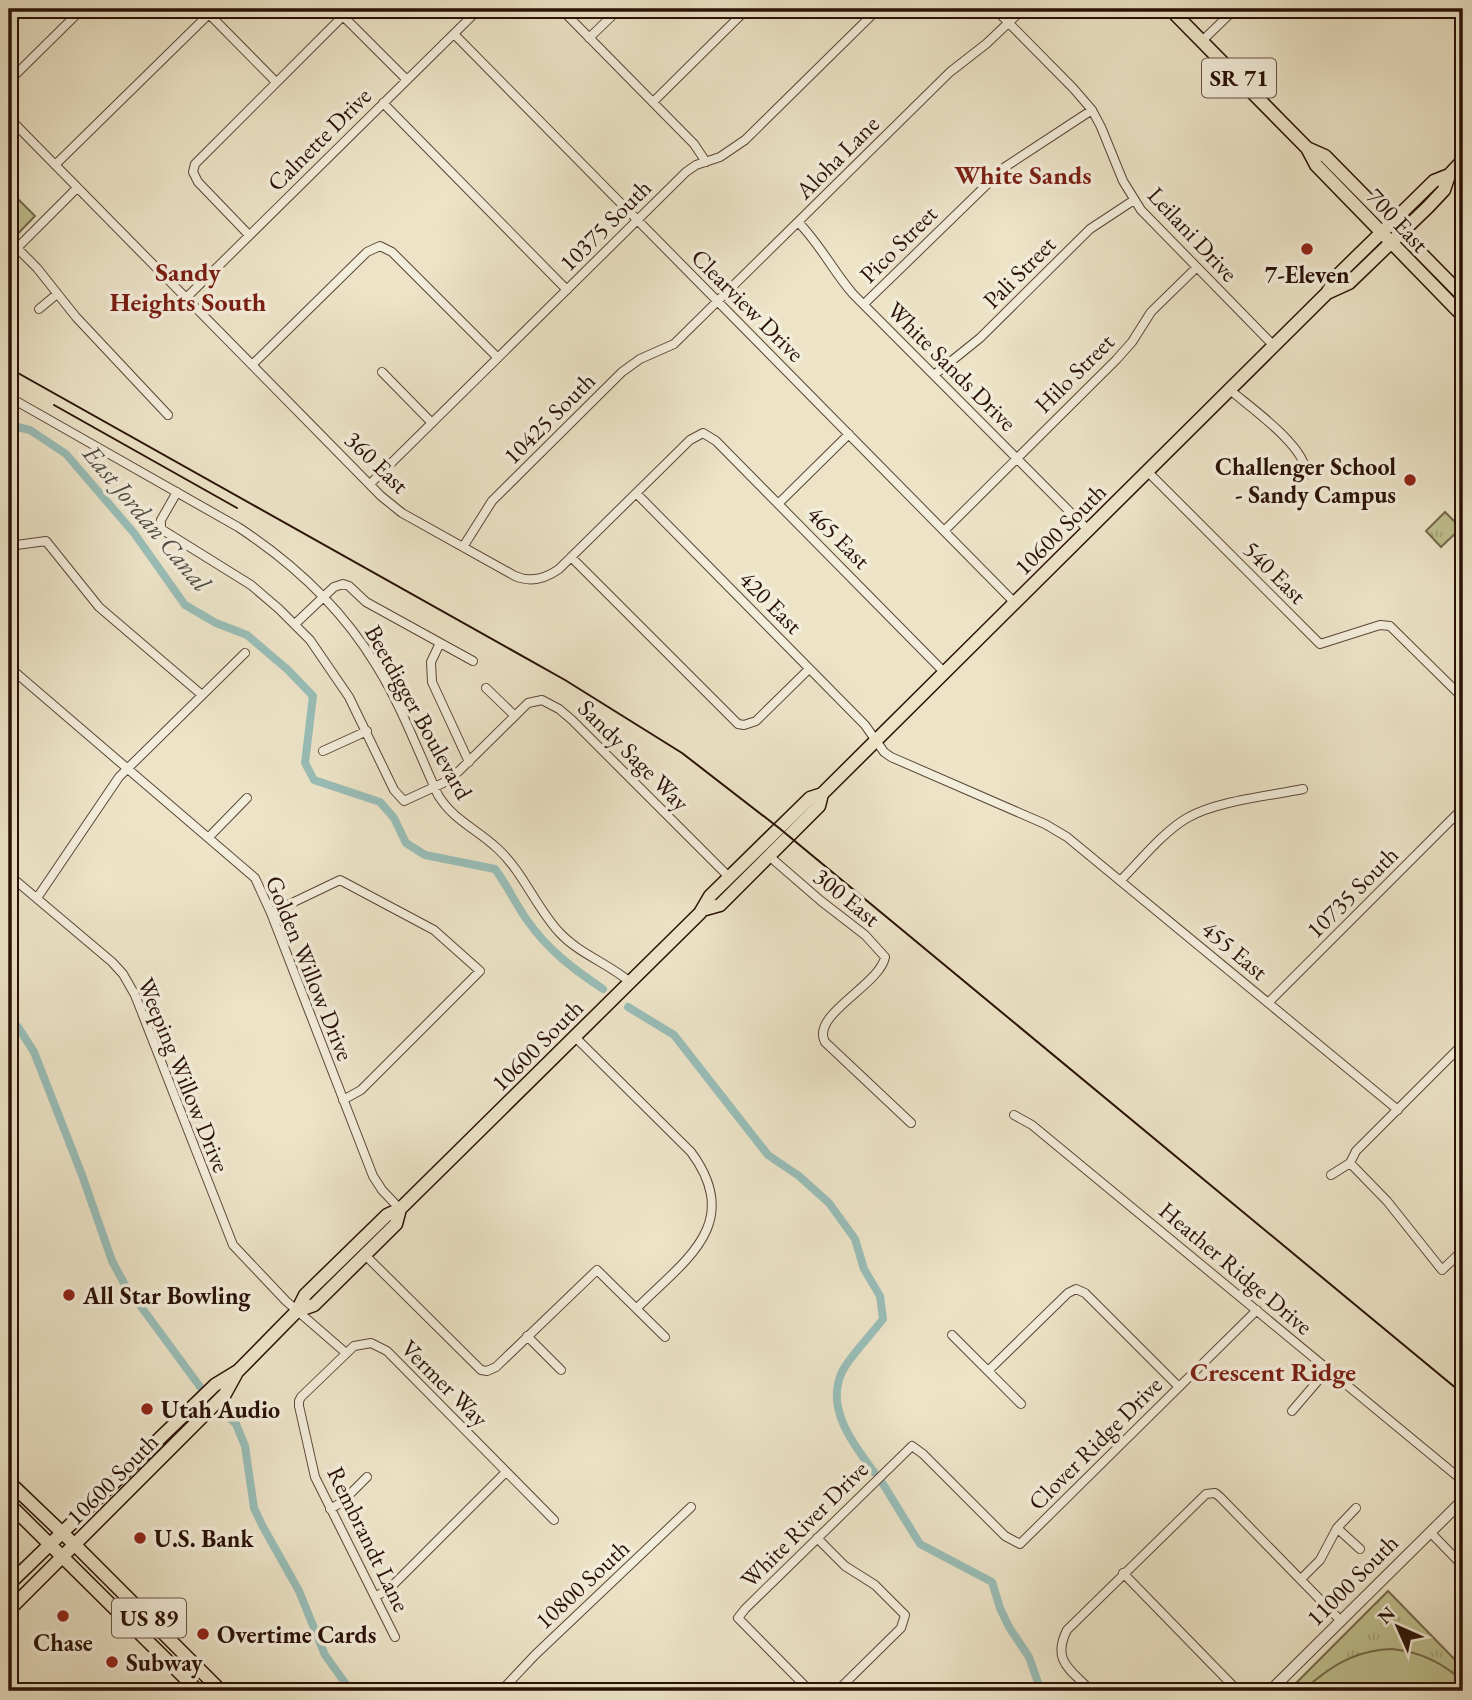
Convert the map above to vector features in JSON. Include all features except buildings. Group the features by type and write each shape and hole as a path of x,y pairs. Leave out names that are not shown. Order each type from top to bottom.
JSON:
{"main road":[{"name":"700 East","path":"1170,9 1307,148 1316,165 1463,296"},
{"name":"10600 South","path":"1327,293 1349,284 1444,190 1449,175 1463,160"},
{"name":"10600 South","path":"9,1584 215,1385 238,1371 297,1311 305,1296 325,1276 387,1215 400,1209 575,1037 702,910 710,896 810,798 822,794 1327,293 1339,274 1434,181 1449,175"},
{"name":"700 East","path":"1397,237 1463,316"},
{"name":"10600 South","path":"702,910 720,905 819,806 822,794"},
{"name":"10600 South","path":"297,1311 314,1305 365,1255 396,1224 400,1209"},
{"name":"10600 South","path":"9,1610 225,1394 238,1371"},
{"path":"173,1446 173,1437 197,1411 204,1397"},
{"name":"US 89","path":"9,1482 221,1691"},
{"name":"US 89","path":"9,1504 198,1691"}],"street":[{"path":"9,81 82,9"},
{"path":"336,9 407,80"},
{"name":"Calnette Drive","path":"186,298 480,9"},
{"path":"561,9 694,144 706,162"},
{"path":"589,38 618,9"},
{"path":"653,102 747,9"},
{"name":"10375 South","path":"370,484 686,172 727,153 745,140 878,9"},
{"name":"Leilani Drive","path":"995,9 1073,88 1091,110 1134,200 1151,222 1274,346"},
{"name":"Aloha Lane","path":"682,337 950,72 986,44 1023,9"},
{"path":"1202,41 1235,9"},
{"path":"55,165 206,11 276,82"},
{"path":"249,235 195,179 195,164 343,16"},
{"name":"Clearview Drive","path":"454,34 1015,603"},
{"path":"383,103 567,290"},
{"name":"Pico Street","path":"864,304 1005,167 1091,110"},
{"name":"360 East","path":"9,118 370,484 402,513 515,576 529,581 552,574 690,440 703,433"},
{"path":"10,255 77,188"},
{"name":"Pali Street","path":"934,375 972,345 1090,229 1134,200"},
{"name":"White Sands Drive","path":"798,222 816,240 838,275 864,304 1088,530"},
{"path":"252,365 367,252 380,246 391,252 498,358"},
{"path":"16,247 168,415"},
{"name":"Hilo Street","path":"944,531 1125,352 1151,312 1196,268"},
{"path":"38,309 57,294"},
{"name":"10425 South","path":"463,547 492,501 622,372 640,359 666,349 682,337"},
{"path":"382,372 432,423"},
{"path":"1230,390 1300,453 1306,465 1306,474"},
{"name":"Beetdigger Boulevard","path":"9,397 256,539 324,596 353,631 381,673 434,787 452,815 492,843 511,862 549,920 564,937 629,982"},
{"name":"465 East","path":"703,433 716,440 944,672"},
{"path":"778,504 849,434"},
{"name":"540 East","path":"1147,471 1320,643 1380,625 1395,629 1463,698"},
{"path":"177,492 160,522 161,529 236,574 295,624 331,668 367,731 323,751"},
{"name":"420 East","path":"636,493 865,725 891,757 1045,824"},
{"path":"9,546 46,541 99,607 202,695"},
{"path":"571,557 734,722 744,725 756,721 809,669"},
{"path":"295,624 337,585 346,585 366,602 473,661"},
{"path":"440,643 431,662 432,682 469,762"},
{"path":"37,898 110,790 128,768 244,653"},
{"name":"Golden Willow Drive","path":"9,667 255,877 373,1176 400,1209"},
{"path":"486,688 515,716"},
{"name":"Sandy Sage Way","path":"367,731 394,790 404,801 451,778 528,704 538,700 545,701 566,714 729,877"},
{"path":"1120,881 1172,829 1190,816 1210,808 1303,789"},
{"path":"209,837 247,798"},
{"name":"10735 South","path":"1268,1003 1463,808"},
{"name":"455 East","path":"1045,824 1067,837 1398,1110"},
{"name":"300 East","path":"769,856 810,893 874,943 885,957 875,975 822,1029 822,1036 825,1042 911,1123"},
{"name":"Weeping Willow Drive","path":"9,875 112,962 127,981 135,995 229,1238 244,1259 297,1311"},
{"path":"271,913 340,880 434,930 480,971 361,1090 343,1100"},
{"path":"575,1037 682,1143 698,1162 708,1184 710,1221 702,1241 637,1308"},
{"path":"1331,1175 1350,1163 1356,1151 1463,1044"},
{"name":"Heather Ridge Drive","path":"1014,1115 1032,1125 1463,1481"},
{"path":"1350,1163 1387,1200 1442,1270 1463,1250"},
{"path":"365,1255 481,1370 492,1370 597,1269 665,1336"},
{"path":"988,1371 1068,1293 1076,1289 1085,1293 1179,1387"},
{"name":"Clover Ridge Drive","path":"912,1446 1005,1536 1020,1544 1257,1310"},
{"path":"297,1311 346,1353"},
{"path":"952,1335 1021,1404"},
{"path":"527,1336 561,1370"},
{"name":"Vermer Way","path":"346,1353 362,1343 371,1343 387,1351 554,1520"},
{"name":"Rembrandt Lane","path":"346,1353 299,1401 315,1477 395,1637"},
{"path":"1292,1411 1328,1369"},
{"name":"White River Drive","path":"810,1691 738,1618 912,1446"},
{"path":"375,1598 390,1588 506,1472"},
{"path":"330,1509 342,1502 367,1477"},
{"path":"1091,1691 1064,1663 1060,1653 1061,1644 1072,1624 1203,1495 1212,1493 1220,1497 1341,1620"},
{"name":"11000 South","path":"1270,1691 1463,1500"},
{"name":"10800 South","path":"501,1691 534,1656 691,1507"},
{"path":"1301,1579 1324,1554 1337,1528 1356,1508"},
{"path":"1337,1528 1360,1549"},
{"path":"1430,1532 1463,1566"},
{"path":"817,1538 845,1566 875,1585 906,1618 901,1628 837,1691"},
{"path":"1123,1573 1238,1691"}],"green space":[{"path":"9,190 35,216 9,243"},
{"path":"1445,512 1461,528 1441,547 1426,531"},
{"path":"1388,1591 1463,1668 1463,1691 1288,1691"},
{"path":"1392,1649 1421,1655 1439,1664 1463,1682 1463,1688 1460,1691 1321,1691 1313,1682 1350,1658"}],"waterway":[{"name":"East Jordan Canal","path":"9,425 30,430 66,454 134,533 185,605 216,623 247,635 288,670 313,696 305,763 314,780 380,802 394,818 406,843 425,855 495,869 543,940 571,966 603,989"},
{"name":"East Jordan Canal","path":"628,1007 674,1035 768,1155 799,1176 829,1203 855,1239 864,1269 880,1296 883,1319 845,1366 838,1385 837,1399 839,1412 850,1438 874,1472"},
{"path":"9,1020 18,1027 34,1052 112,1261 125,1285 201,1388"},
{"path":"221,1410 236,1424 245,1446 254,1508 299,1591 325,1655 351,1691"},
{"name":"East Jordan Canal","path":"883,1484 920,1544 992,1582 1000,1608 1029,1657 1041,1691"}],"tram line":[{"path":"9,368 565,680 682,753 779,828 1463,1394"},
{"path":"54,405 237,508"}],"place":[{"name":"7-Eleven","path":"1307,249"},
{"name":"Challenger School - Sandy Campus","path":"1410,480"},
{"name":"All Star Bowling","path":"69,1295"},
{"name":"Utah Audio","path":"147,1409"},
{"name":"U.S. Bank","path":"140,1538"},
{"name":"Chase","path":"63,1616"},
{"name":"Overtime Cards","path":"203,1634"},
{"name":"Subway","path":"112,1662"}],"district":[{"name":"White Sands","path":"1023,175"},
{"name":"Sandy Heights South","path":"188,287"},
{"name":"Crescent Ridge","path":"1273,1372"}]}
